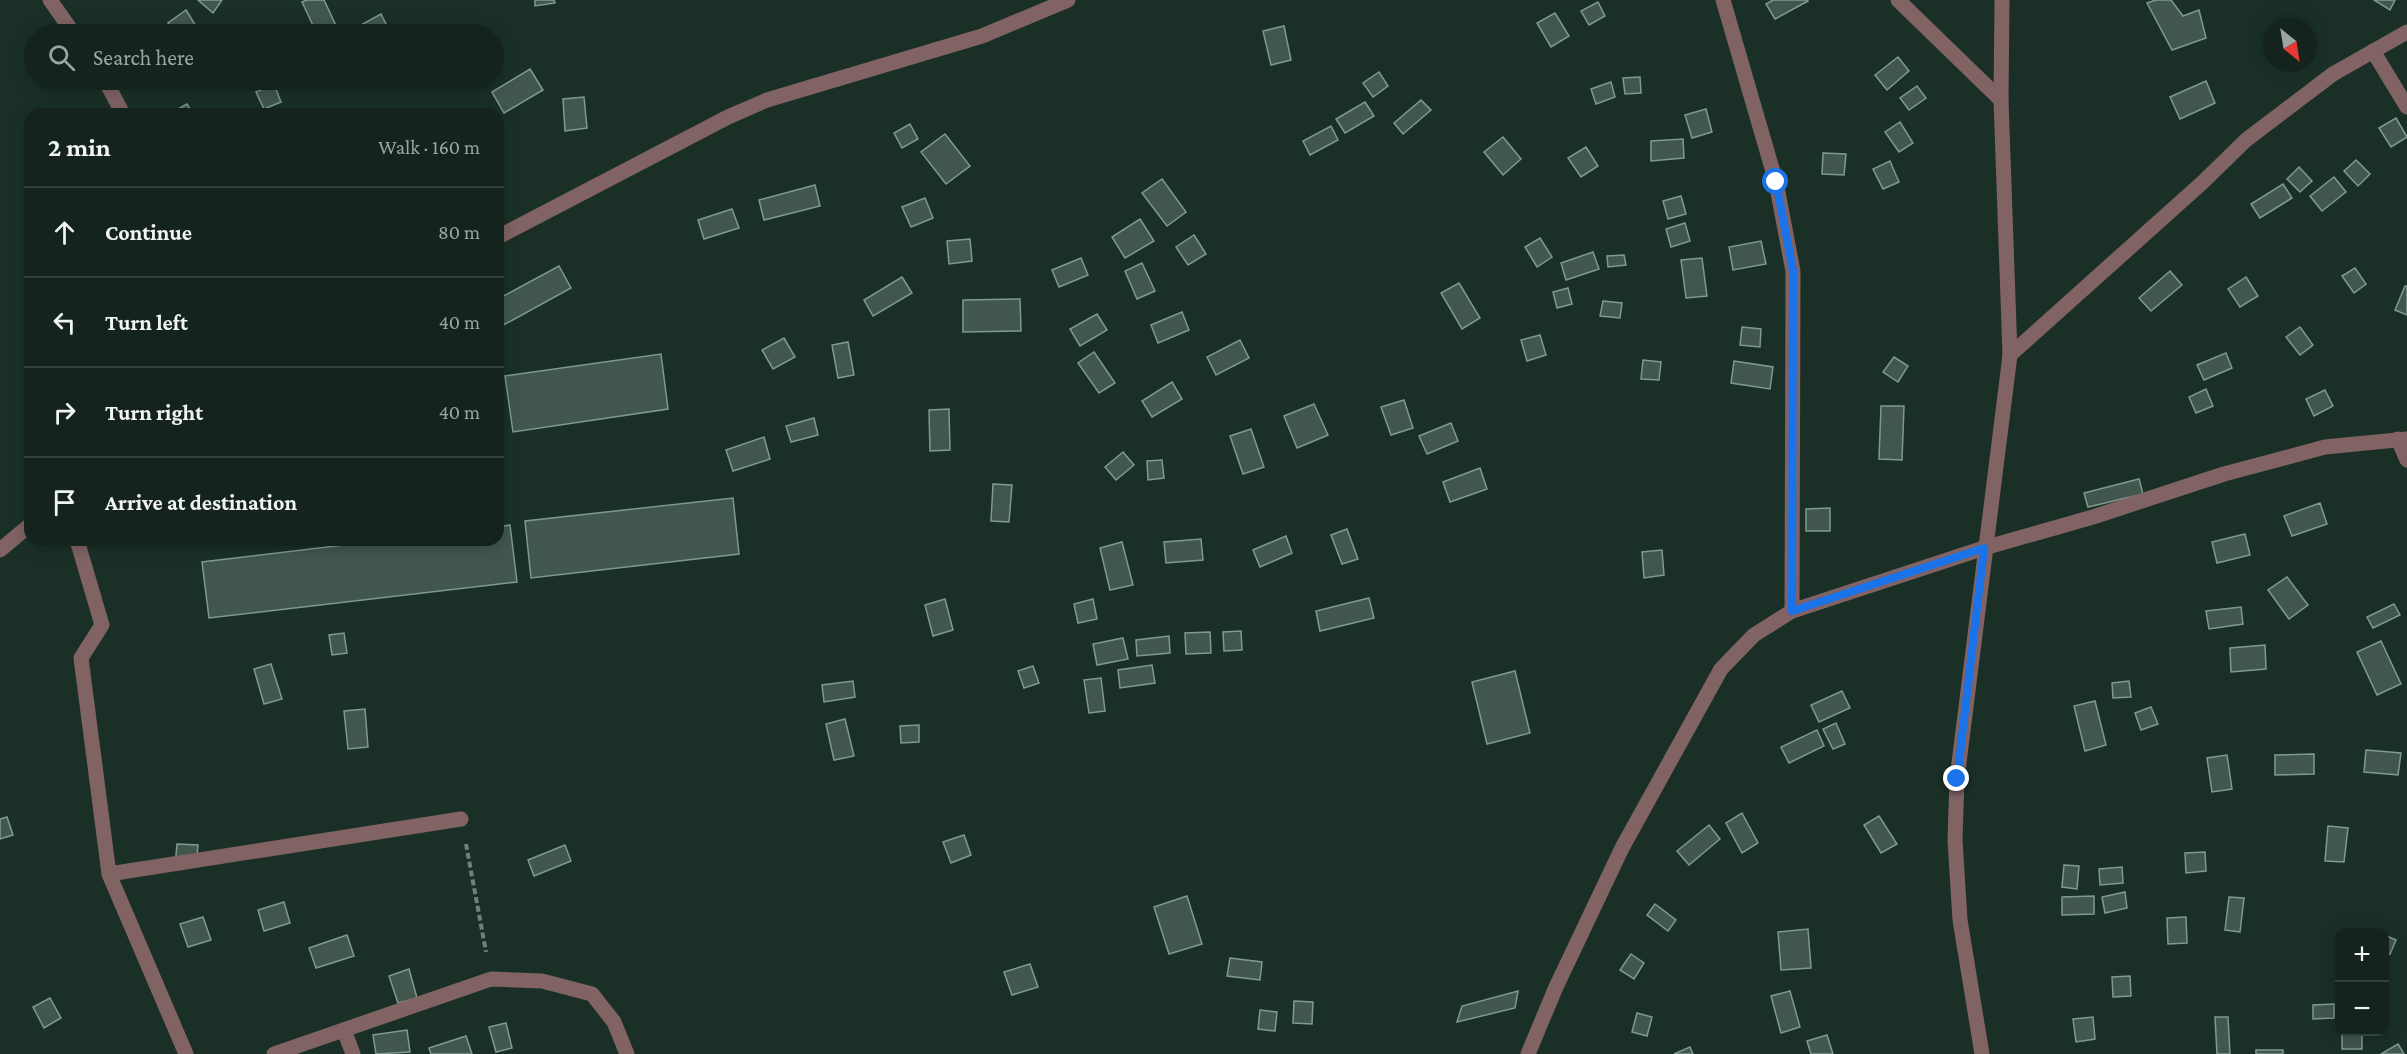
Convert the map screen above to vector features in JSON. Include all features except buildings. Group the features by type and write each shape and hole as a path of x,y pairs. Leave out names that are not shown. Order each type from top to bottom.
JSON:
{"street":[{"path":"50,0 67,24"},
{"path":"504,234 728,117 767,100 982,36 1068,0"},
{"path":"1723,0 1776,182 1793,271 1792,611"},
{"path":"1898,0 2001,100"},
{"path":"1982,1054 1960,920 1955,840 1957,779 1984,548 2010,355 2001,100 2002,0"},
{"path":"2010,355 2194,190 2246,140 2333,74 2407,32"},
{"path":"2373,51 2407,107"},
{"path":"110,90 120,108"},
{"path":"1528,1054 1556,987 1622,848 1721,669 1754,635 1792,611 1984,548 2093,517 2224,474 2325,447 2402,439 2407,460"},
{"path":"0,550 24,530"},
{"path":"79,546 102,625 81,658 109,874 186,1054"},
{"path":"109,874 461,819"},
{"path":"274,1054 492,979 542,981 592,994 614,1022 627,1054"},
{"path":"344,1030 353,1054"}],"path":[{"path":"461,819 492,979"}],"route":[{"path":"1776,182 1793,271 1792,611 1984,548 1957,779"}]}
